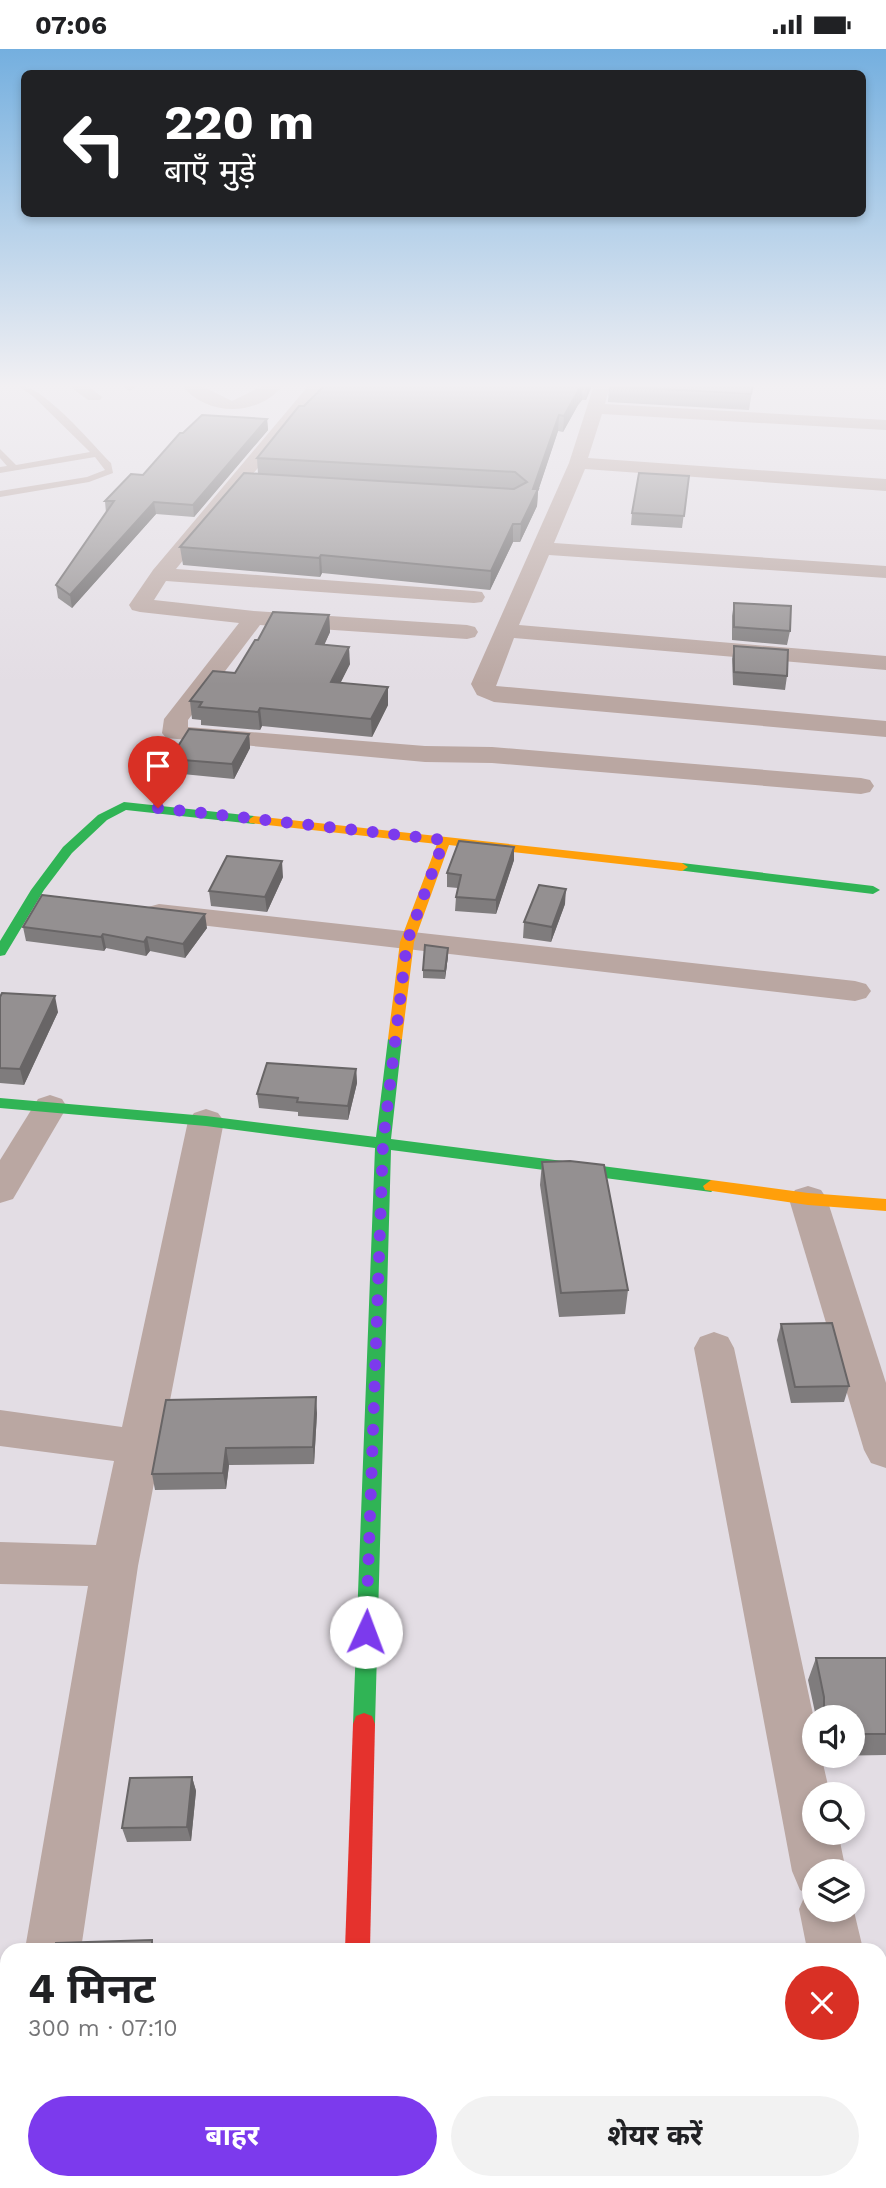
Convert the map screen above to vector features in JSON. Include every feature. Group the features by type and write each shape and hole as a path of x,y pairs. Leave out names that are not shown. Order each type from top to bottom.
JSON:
{"street":[{"path":"237,485 160,574 140,605 254,618 467,632"},
{"path":"569,485 483,684 485,689 494,695 886,729"},
{"path":"542,548 886,572"},
{"path":"160,574 474,597"},
{"path":"254,618 176,719 175,733 425,754 492,755 861,786"},
{"path":"507,631 886,663"},
{"path":"0,953 48,900 54,867 95,821 113,809 124,806 873,890"},
{"path":"356,1943 383,1143 407,942 444,840"},
{"path":"131,909 855,991"},
{"path":"0,1103 206,1121 808,1199 886,1205"},
{"path":"0,1190 50,1107"},
{"path":"54,1943 116,1566 206,1121"},
{"path":"808,1199 886,1450"},
{"path":"714,1348 818,1859"},
{"path":"0,1428 140,1447"},
{"path":"0,1563 116,1566"},
{"path":"830,1922 834,1943"}],"lane":[{"path":"0,494 49,485"}],"building":[{"path":"121,485 210,485 193,505 154,502 70,595 56,585 114,501 105,501"},
{"path":"234,485 443,485 514,489 522,485 534,485 533,489 538,489 521,524 513,524 491,571 321,555 319,558 180,547"},
{"path":"637,485 688,485 684,516 632,513"},
{"path":"734,603 791,606 790,631 734,627"},
{"path":"273,612 329,615 316,644 349,647 331,682 388,687 371,719 260,708 258,712 199,707 202,702 190,701 213,671 235,673"},
{"path":"734,646 788,650 787,676 734,672"},
{"path":"189,729 249,734 232,764 170,759"},
{"path":"459,841 514,847 496,900 456,897 461,875 447,873"},
{"path":"227,856 282,861 265,897 209,891"},
{"path":"539,885 566,889 552,927 524,922"},
{"path":"42,895 205,914 183,944 147,937 144,942 103,934 101,937 23,927"},
{"path":"425,945 448,948 445,971 423,970"},
{"path":"2,993 55,996 20,1069 0,1068"},
{"path":"267,1063 356,1069 348,1106 297,1102 298,1098 257,1094"},
{"path":"570,1161 604,1165 628,1290 561,1293 542,1162"},
{"path":"832,1323 849,1386 795,1387 781,1324"},
{"path":"316,1397 313,1447 226,1448 223,1473 152,1474 166,1400"},
{"path":"816,1658 886,1658 886,1734 865,1734 865,1705 824,1705"},
{"path":"192,1777 187,1827 122,1828 130,1778"},
{"path":"152,1940 152,1943 56,1943"}],"traffic: fast":[{"path":"0,952 38,890 67,850 103,818 124,806 254,820"},
{"path":"682,867 873,890"},
{"path":"364,1724 383,1143 395,1039"},
{"path":"0,1103 206,1121 711,1186"}],"traffic: slow":[{"path":"254,820 682,867"},
{"path":"395,1039 407,942 445,840"},
{"path":"711,1186 808,1199 886,1205"}],"traffic: jam":[{"path":"357,1943 364,1724"}],"route":[{"path":"158,808 444,840 407,942 383,1143 366,1632"}]}
